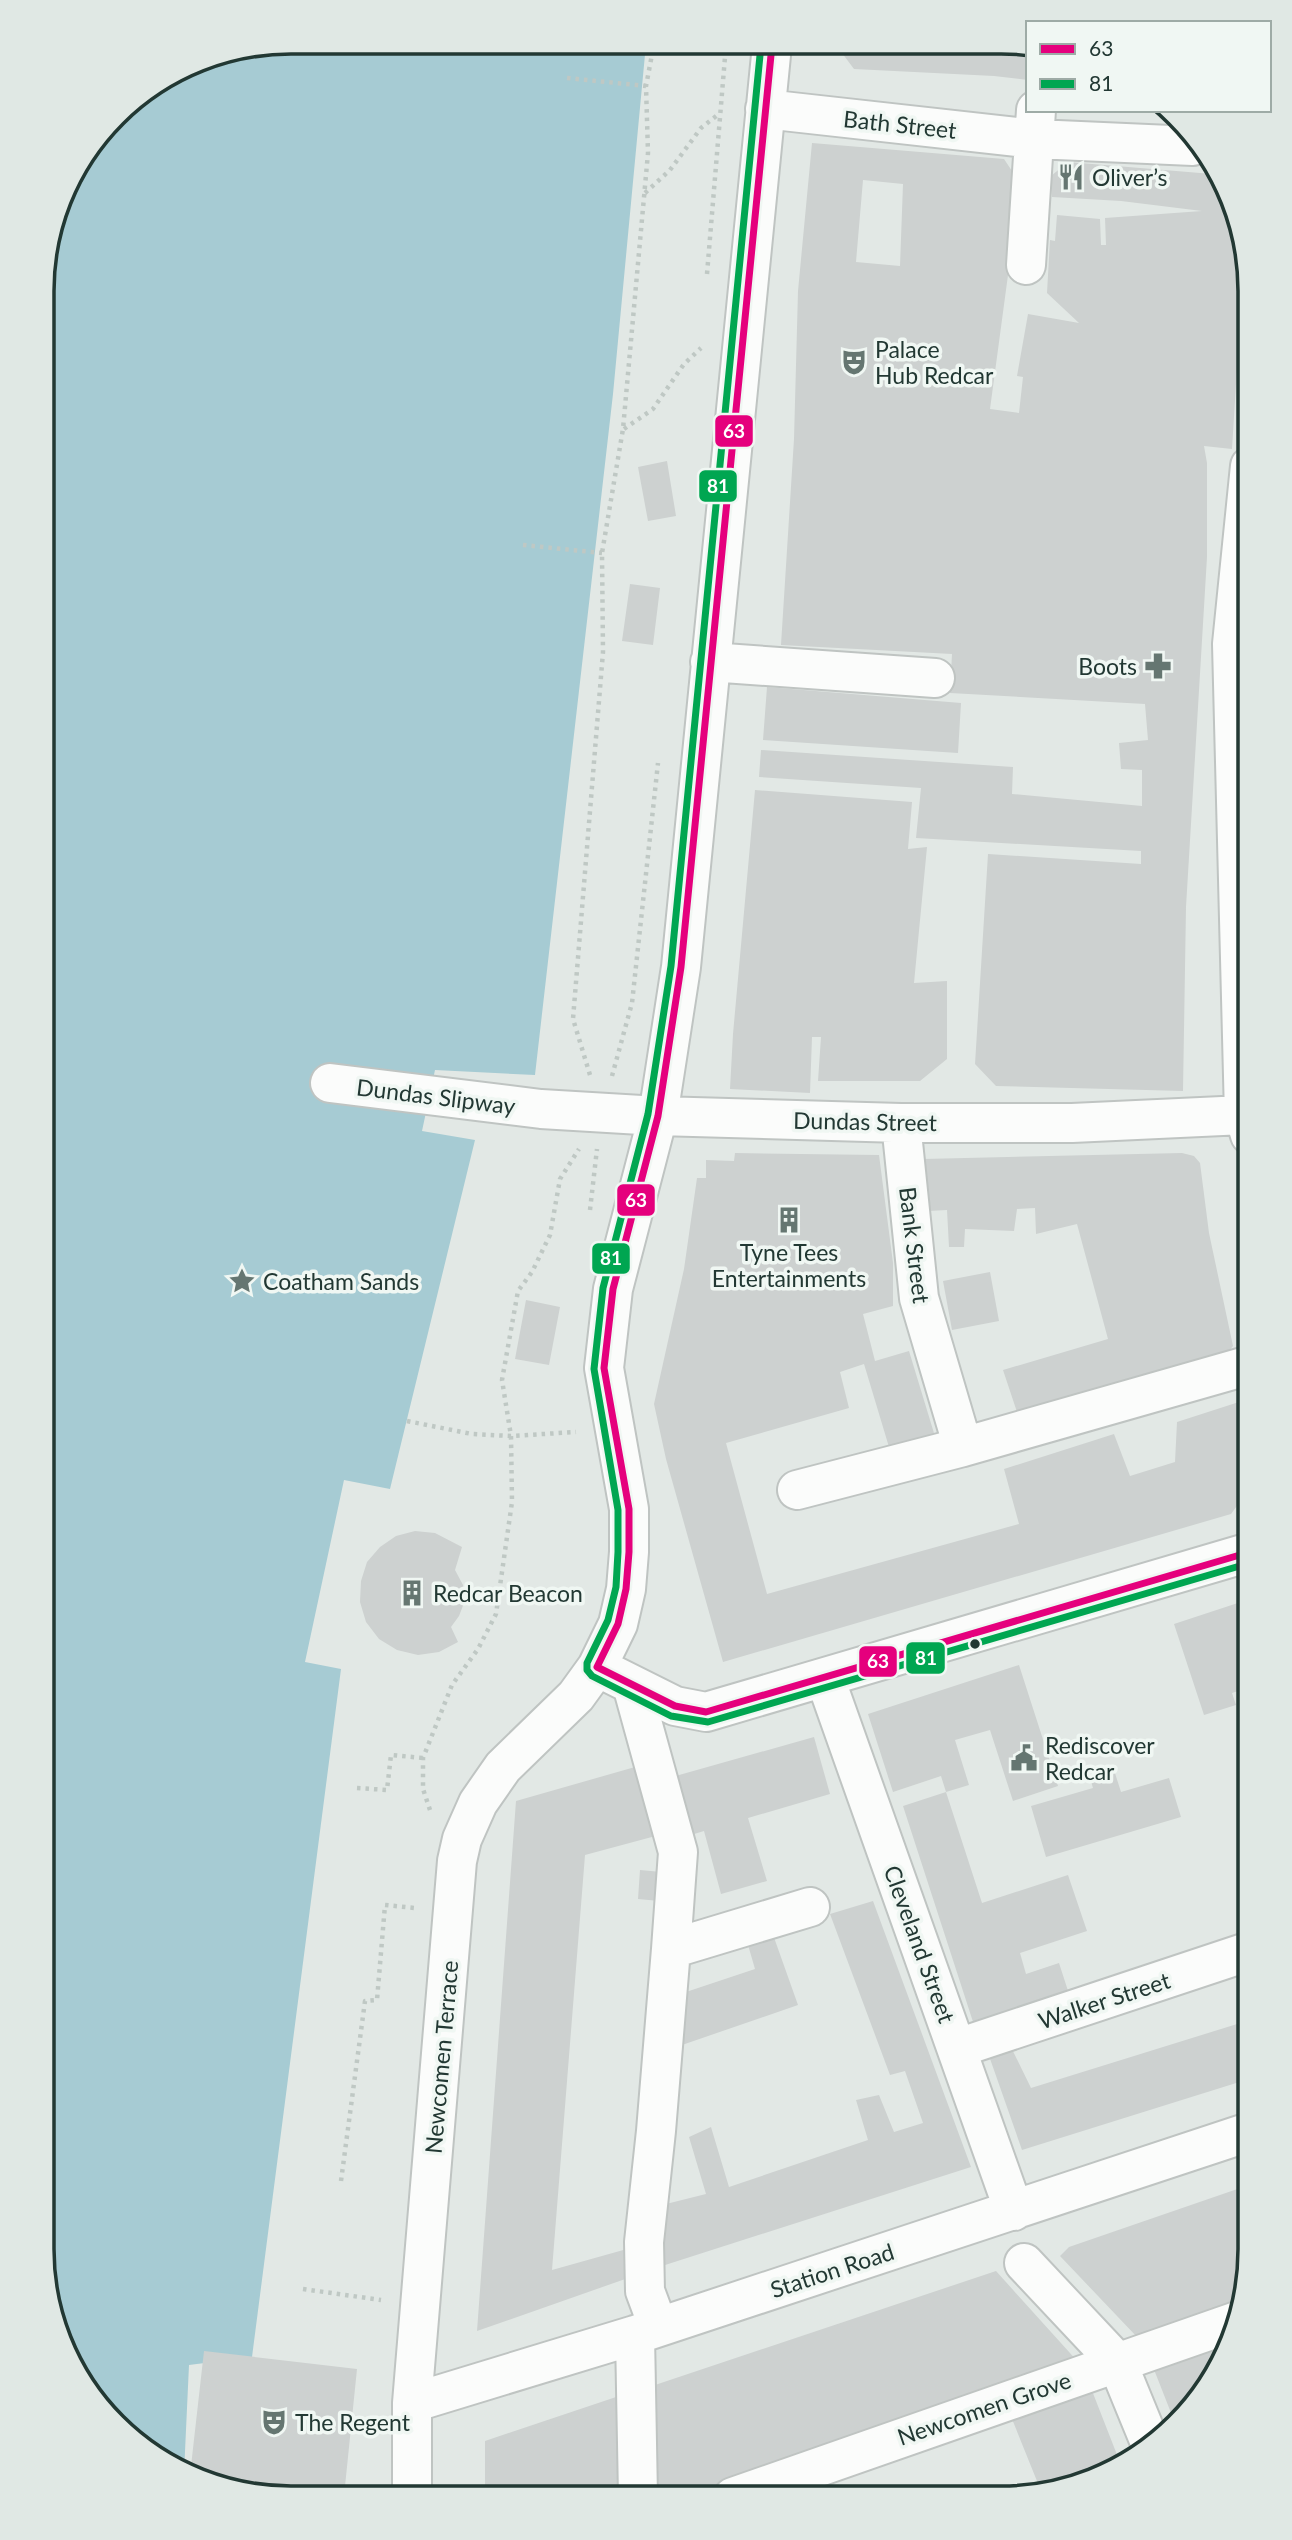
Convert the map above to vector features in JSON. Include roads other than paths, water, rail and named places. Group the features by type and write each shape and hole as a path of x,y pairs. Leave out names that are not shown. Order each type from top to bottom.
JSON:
{"street":[{"name":"Newcomen Terrace","path":"412,2486 412,2403 457,1861 462,1839 478,1803 503,1768 576,1696 597,1667 618,1625 626,1589 629,1509 604,1368 612,1289 658,1116 681,967 771,54"},
{"name":"Bath Street","path":"765,108 1035,125 1187,145"},
{"path":"1026,265 1035,125"},
{"path":"710,662 934,678"},
{"name":"Dundas Slipway","path":"330,1083 541,1109 601,1112"},
{"name":"Dundas Street","path":"601,1112 901,1123 1238,1125"},
{"name":"Bank Street","path":"901,1123 919,1298 963,1447"},
{"path":"797,1490 963,1447 1237,1368"},
{"path":"597,1667 675,1706 706,1712 1237,1556"},
{"name":"Cleveland Street","path":"825,1678 1014,2211"},
{"path":"632,1685 678,1852 656,2132 644,2242 647,2330 639,2486"},
{"path":"671,1949 810,1907"},
{"name":"Walker Street","path":"958,2048 1237,1955"},
{"name":"Station Road","path":"412,2403 647,2330 1237,2136"},
{"path":"1024,2263 1117,2362 1147,2435"},
{"name":"Newcomen Grove","path":"764,2486 1225,2325"}],"water":[{"name":"Coatham Sands","path":"291,54 645,54 613,394 535,1075 435,1070 422,1131 475,1140 390,1489 344,1480 305,1662 341,1669 252,2357 189,2365 185,2460 159,2446 135,2427 94,2381 67,2325 55,2265 56,260 72,200 94,159 135,113 159,94 200,72 260,56"}],"place":[{"name":"Oliver’s","path":"1071,177"},
{"name":"Palace Hub Redcar","path":"854,362"},
{"name":"Boots","path":"1158,666"},
{"name":"Tyne Tees Entertainments","path":"789,1220"},
{"name":"Coatham Sands","path":"242,1281"},
{"name":"Redcar Beacon","path":"412,1593"},
{"name":"Rediscover Redcar","path":"1024,1758"},
{"name":"The Regent","path":"274,2422"}]}
